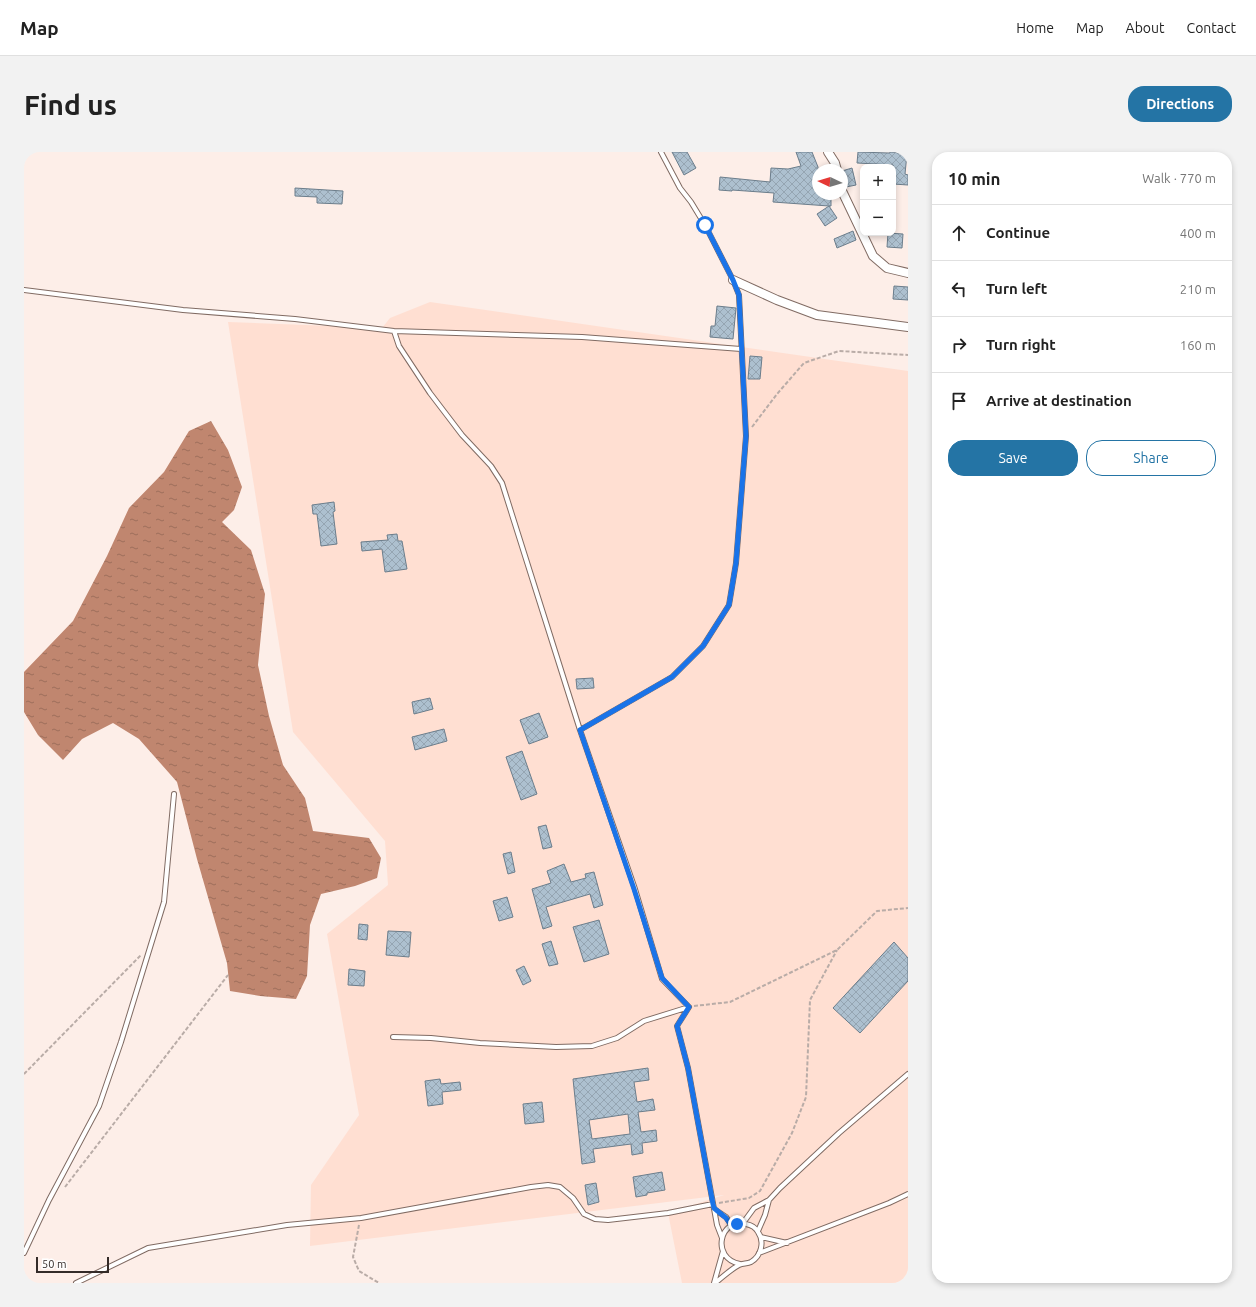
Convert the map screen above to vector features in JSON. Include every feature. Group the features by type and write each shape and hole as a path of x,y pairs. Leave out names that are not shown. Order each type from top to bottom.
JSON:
{"street":[{"path":"828,152 835,164"},
{"path":"846,200 873,256 887,268 908,273"},
{"path":"733,280 777,300 817,315 908,326"}],"lane":[{"path":"580,730 672,677 703,646 729,605 736,563 746,436 739,295 705,225 691,202 680,188 661,152"},
{"path":"24,290 183,310 295,319 394,331 582,337 741,349"},
{"path":"394,331 399,346 430,393 462,435 491,466 502,483 580,730 634,889 662,978 689,1007"},
{"path":"24,1253 48,1200 99,1106 121,1042 164,902 174,794"},
{"path":"394,1037 431,1038 480,1043 556,1047 592,1046 617,1038 644,1021 689,1007"},
{"path":"689,1007 677,1026 688,1068 716,1225 722,1238 723,1251 714,1283"},
{"path":"743,1223 754,1208 769,1200 839,1133 908,1074"},
{"path":"76,1283 148,1248 287,1225 361,1218 531,1187 548,1185 560,1187 574,1198 584,1214 595,1220 608,1220 668,1213 713,1206"},
{"path":"759,1253 788,1243 908,1194"},
{"path":"758,1231 765,1215 769,1200"},
{"path":"713,1206 732,1226"},
{"path":"714,1283 740,1264 751,1261 759,1253 761,1248 761,1237 758,1231 754,1227 743,1223 732,1226 726,1231 722,1238"},
{"path":"761,1237 788,1243"},
{"path":"723,1251 729,1260 740,1264"}],"path":[{"path":"746,436 777,394 804,363 839,351 908,355"},
{"path":"713,1206 749,1198 760,1191 792,1133 806,1096 810,1000 837,950 877,911 908,908"},
{"path":"24,1074 151,944"},
{"path":"689,1007 730,1002 837,950"},
{"path":"64,1188 228,975"},
{"path":"361,1218 353,1257 359,1270 378,1283"}],"shaded area":[{"path":"430,302 908,371 908,1283 682,1283 668,1213 724,1195 310,1246 311,1185 359,1115 327,934 388,885 385,841 293,732 228,322 382,328 390,318"}],"water":[{"path":"211,421 228,450 242,487 234,510 222,522 251,550 265,594 258,665 269,716 283,765 305,798 313,831 369,838 381,858 377,878 355,886 321,894 310,925 307,976 296,999 260,996 230,991 227,963 197,859 177,782 139,739 113,723 82,739 63,760 38,735 24,712 24,672 73,621 107,556 129,508 164,472 189,431"}],"building":[{"path":"672,152 687,152 696,168 684,175"},
{"path":"796,152 812,152 817,164 812,164 812,200 831,200 831,206 773,202 774,193 719,190 720,177 770,182 771,168 788,169 801,166"},
{"path":"858,152 891,152 907,154 905,174 908,175 908,185 896,184 896,164 857,163"},
{"path":"852,168 856,185 848,187 848,169"},
{"path":"295,188 343,191 342,204 317,203 317,197 295,196"},
{"path":"829,206 837,218 825,226 817,214"},
{"path":"853,231 856,240 837,248 834,239"},
{"path":"896,234 903,234 902,248 887,247 888,236 896,236"},
{"path":"894,286 908,287 908,300 893,299"},
{"path":"717,306 736,308 733,339 710,337 711,326 715,326"},
{"path":"750,356 762,357 760,379 748,379"},
{"path":"334,502 335,511 333,512 337,544 321,546 317,514 313,514 312,505"},
{"path":"397,534 398,541 402,541 407,569 385,572 382,549 362,551 361,542 388,540 387,535"},
{"path":"593,678 594,688 577,689 576,679"},
{"path":"430,698 433,709 414,714 412,702"},
{"path":"539,713 548,737 529,744 520,720"},
{"path":"444,729 447,741 415,750 412,737"},
{"path":"522,751 537,794 521,800 506,757"},
{"path":"546,825 552,847 543,849 538,827"},
{"path":"511,852 515,872 508,874 503,854"},
{"path":"564,864 571,882 586,878 585,874 594,872 603,905 594,908 590,894 546,907 552,926 543,929 532,889 551,883 547,871"},
{"path":"507,897 513,917 499,921 493,901"},
{"path":"599,920 609,954 584,962 573,927"},
{"path":"359,924 368,925 367,940 358,939"},
{"path":"388,931 411,932 409,957 386,955"},
{"path":"551,941 558,964 549,966 542,944"},
{"path":"894,942 908,958 908,981 860,1033 833,1008"},
{"path":"524,966 531,981 523,985 516,970"},
{"path":"349,969 365,971 364,986 348,985"},
{"path":"648,1068 649,1080 634,1082 637,1102 653,1099 655,1110 638,1112 641,1132 656,1130 657,1141 642,1143 643,1153 632,1155 631,1144 593,1149 595,1162 582,1164 573,1079","holes":["628,1114 630,1134 592,1139 589,1120"]},
{"path":"440,1079 441,1084 460,1082 461,1090 442,1092 443,1104 428,1106 425,1081"},
{"path":"542,1102 544,1122 525,1124 523,1104"},
{"path":"662,1172 665,1190 647,1193 647,1195 636,1197 633,1177"},
{"path":"596,1183 599,1202 588,1205 585,1185"}],"route":[{"path":"705,225 739,295 746,436 736,563 729,605 703,646 672,677 580,730 634,889 662,978 689,1007 677,1026 688,1068 713,1204 714,1208 726,1218 732,1226 737,1224"}]}
